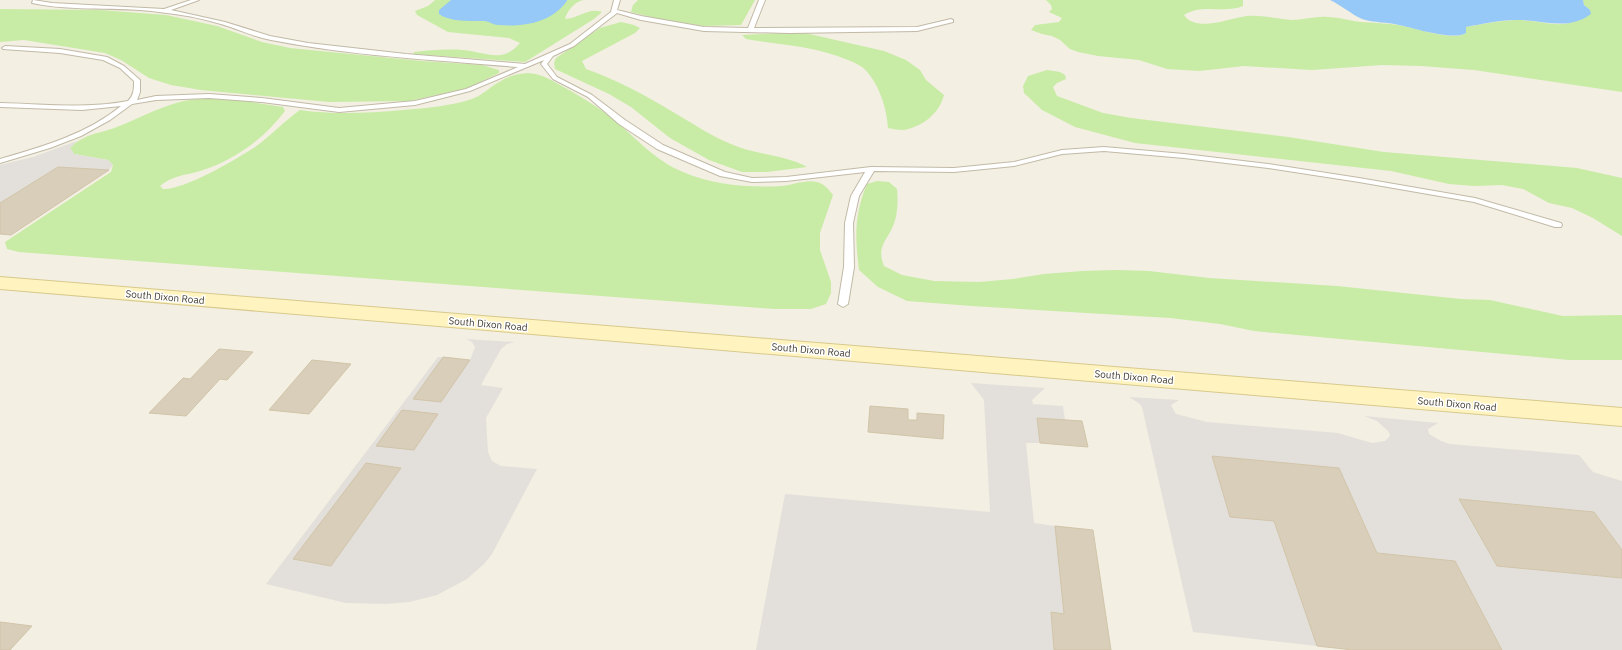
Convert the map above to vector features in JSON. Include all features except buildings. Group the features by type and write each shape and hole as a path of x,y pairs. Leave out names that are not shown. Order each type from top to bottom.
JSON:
{"main road":[{"name":"South Dixon Road","path":"0,283 1622,417"}],"lane":[{"path":"36,0 34,2 52,5 130,8 195,16 223,23 269,38 308,45 406,56 527,65"},
{"path":"88,6 110,0"},
{"path":"164,11 196,0"},
{"path":"0,105 82,108 156,98 209,96 262,100 339,110 415,103 468,90 572,45 615,11 617,0"},
{"path":"751,29 762,0"},
{"path":"615,11 641,18 704,28 917,30 934,27 950,21"},
{"path":"0,161 26,154 68,139 107,120 131,102 137,94 137,80 122,67 105,58 60,51 6,48"},
{"path":"551,54 544,64 555,78 590,96 622,122 660,147 723,174 752,180 786,179 871,169 954,170 1014,164 1062,152 1112,150 1184,156 1268,166 1359,180 1475,200 1558,225"},
{"path":"843,304 849,267 848,223 855,196 871,169"}],"green space":[{"path":"435,0 584,0 578,2 572,7 565,19 593,11 602,12 594,19 525,62 414,54 414,52 432,50 463,50 500,55 507,53 520,43 509,38 448,32 417,15 415,11 428,6"},
{"path":"638,0 755,0 741,25 704,26 659,19 631,12 633,5"},
{"path":"1046,0 1243,0 1243,6 1236,8 1198,10 1191,11 1184,15 1189,20 1205,24 1247,16 1292,20 1332,17 1361,22 1398,25 1452,36 1466,33 1466,27 1502,21 1525,20 1555,24 1574,22 1582,18 1590,10 1584,5 1583,0 1622,0 1622,92 1474,70 1421,66 1382,65 1312,70 1244,66 1199,71 1167,69 1139,60 1098,56 1078,52 1070,49 1060,40 1052,36 1031,30 1035,25 1059,22 1062,18 1049,12 1052,9 1051,5"},
{"path":"0,9 100,10 166,15 217,26 262,42 290,48 422,61 482,65 499,70 499,73 468,88 410,101 329,102 201,90 171,85 149,78 121,60 105,53 24,40 0,42"},
{"path":"621,22 640,28 635,33 582,61 586,69 620,83 724,141 740,148 789,159 807,167 767,172 742,172 709,160 670,138 631,107 609,94 555,69 554,63 556,58 600,28"},
{"path":"805,33 884,51 906,60 920,70 926,80 944,95 942,102 929,118 918,126 904,130 888,128 886,112 881,95 873,79 860,66 836,55 798,46 746,39 742,35"},
{"path":"1047,70 1060,72 1065,75 1066,79 1057,83 1053,87 1057,96 1103,113 1131,118 1288,137 1384,152 1577,168 1622,178 1622,236 1593,218 1572,208 1549,203 1523,189 1502,185 1475,186 1449,184 1391,171 1135,143 1075,127 1042,110 1024,93 1023,86 1028,76"},
{"path":"527,73 537,74 544,77 585,99 618,123 662,161 683,172 706,180 731,185 781,186 813,181 825,186 833,195 820,233 820,250 831,282 831,293 826,304 811,309 774,309 19,252 7,249 5,242 111,172 113,165 108,160 74,154 70,148 81,139 117,127 169,105 188,100 229,99 283,107 285,111 268,131 247,148 212,167 169,180 160,186 163,189 183,185 208,174 233,160 258,145 300,110 326,113 364,113 447,105 472,99 507,78"},
{"path":"877,181 889,182 897,189 896,217 891,231 883,244 881,253 884,266 902,275 934,281 979,282 1082,271 1149,271 1209,278 1337,286 1461,299 1490,300 1563,316 1622,315 1622,360 1569,360 1254,331 1220,324 1170,318 907,301 878,287 859,270 856,236 860,206 867,184"}],"shaded area":[{"path":"77,141 70,148 74,154 108,160 113,165 109,170 58,167 0,203 0,165 33,157"},
{"path":"466,339 515,342 507,344 501,349 481,385 503,388 486,418 488,452 492,461 501,466 537,469 492,554 484,564 467,579 437,595 409,602 387,604 346,603 266,584 438,357 470,360 475,347 472,342"},
{"path":"971,383 1045,388 1032,400 1033,404 1063,406 1065,420 1037,418 1040,443 1026,443 1034,523 1055,526 1064,614 1051,613 1054,650 756,650 785,494 990,512 984,400"},
{"path":"1129,397 1179,400 1171,405 1176,414 1207,422 1338,433 1372,443 1385,441 1390,436 1389,432 1377,421 1364,416 1438,423 1428,429 1429,434 1450,444 1579,455 1593,472 1622,481 1622,550 1594,512 1460,499 1497,566 1622,578 1622,650 1502,650 1455,561 1377,553 1339,468 1213,456 1274,521 1317,646 1193,632 1142,407"}],"water":[{"path":"451,0 567,1 561,8 545,19 527,24 496,25 486,21 454,20 439,14 439,10"},
{"path":"1330,0 1583,0 1584,5 1590,10 1591,14 1582,19 1564,24 1525,20 1490,22 1466,27 1466,33 1452,36 1362,19"}]}
